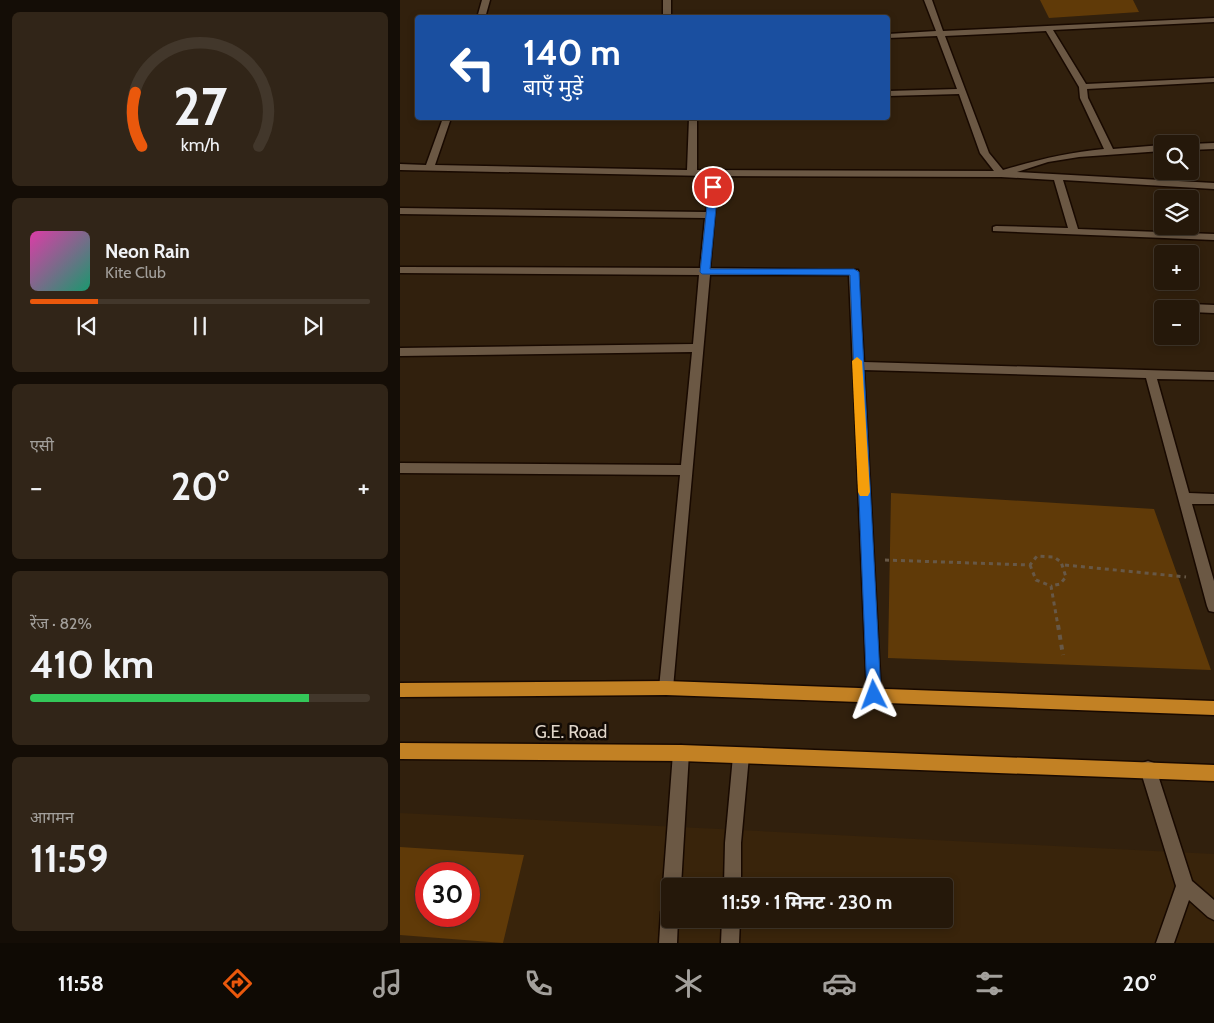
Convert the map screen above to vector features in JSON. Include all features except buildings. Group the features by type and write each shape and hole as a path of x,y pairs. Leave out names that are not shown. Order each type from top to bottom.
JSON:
{"main road":[{"path":"400,690 666,688 1214,708"},
{"name":"G.E. Road","path":"400,751 681,753 1148,769 1214,773"}],"street":[{"path":"482,15 486,0"},
{"path":"667,15 668,0"},
{"path":"928,0 985,153 1001,174"},
{"path":"890,36 1214,20"},
{"path":"1048,28 1083,87 1084,98 1110,152"},
{"path":"1083,87 1214,80"},
{"path":"890,94 961,91"},
{"path":"430,167 446,120"},
{"path":"692,172 694,120"},
{"path":"1199,147 1214,146"},
{"path":"1001,174 1046,160 1154,149"},
{"path":"400,167 714,173 1001,174 1214,186"},
{"path":"666,688 714,173"},
{"path":"1058,178 1074,232"},
{"path":"400,211 711,215"},
{"path":"996,229 1214,237"},
{"path":"400,270 854,272 874,695"},
{"path":"1199,308 1214,309"},
{"path":"400,352 698,348"},
{"path":"857,366 1214,376"},
{"path":"1150,374 1214,606"},
{"path":"400,468 686,470"},
{"path":"1184,498 1214,499"},
{"path":"673,878 681,753"},
{"path":"732,878 733,843 741,756"},
{"path":"1148,769 1184,886 1214,911"},
{"path":"1165,943 1184,886"},
{"path":"668,943 669,928"},
{"path":"730,928 730,943"}],"path":[{"path":"1048,554 1060,560 1064,566 1066,577 1060,584 1051,586 1036,580 1030,565 1037,556 1048,554"},
{"path":"867,559 1030,565"},
{"path":"1064,566 1206,579"},
{"path":"1051,586 1063,655"}],"shaded area":[{"path":"1040,0 1133,0 1139,12 1049,18"},
{"path":"891,493 1154,509 1211,670 888,658"},
{"path":"400,813 1214,854 1214,943 400,943"},
{"path":"400,847 524,855 503,943 400,935"}],"slow traffic":[{"path":"857,361 864,492"}],"route":[{"path":"713,187 705,272 854,272 874,695"}]}
